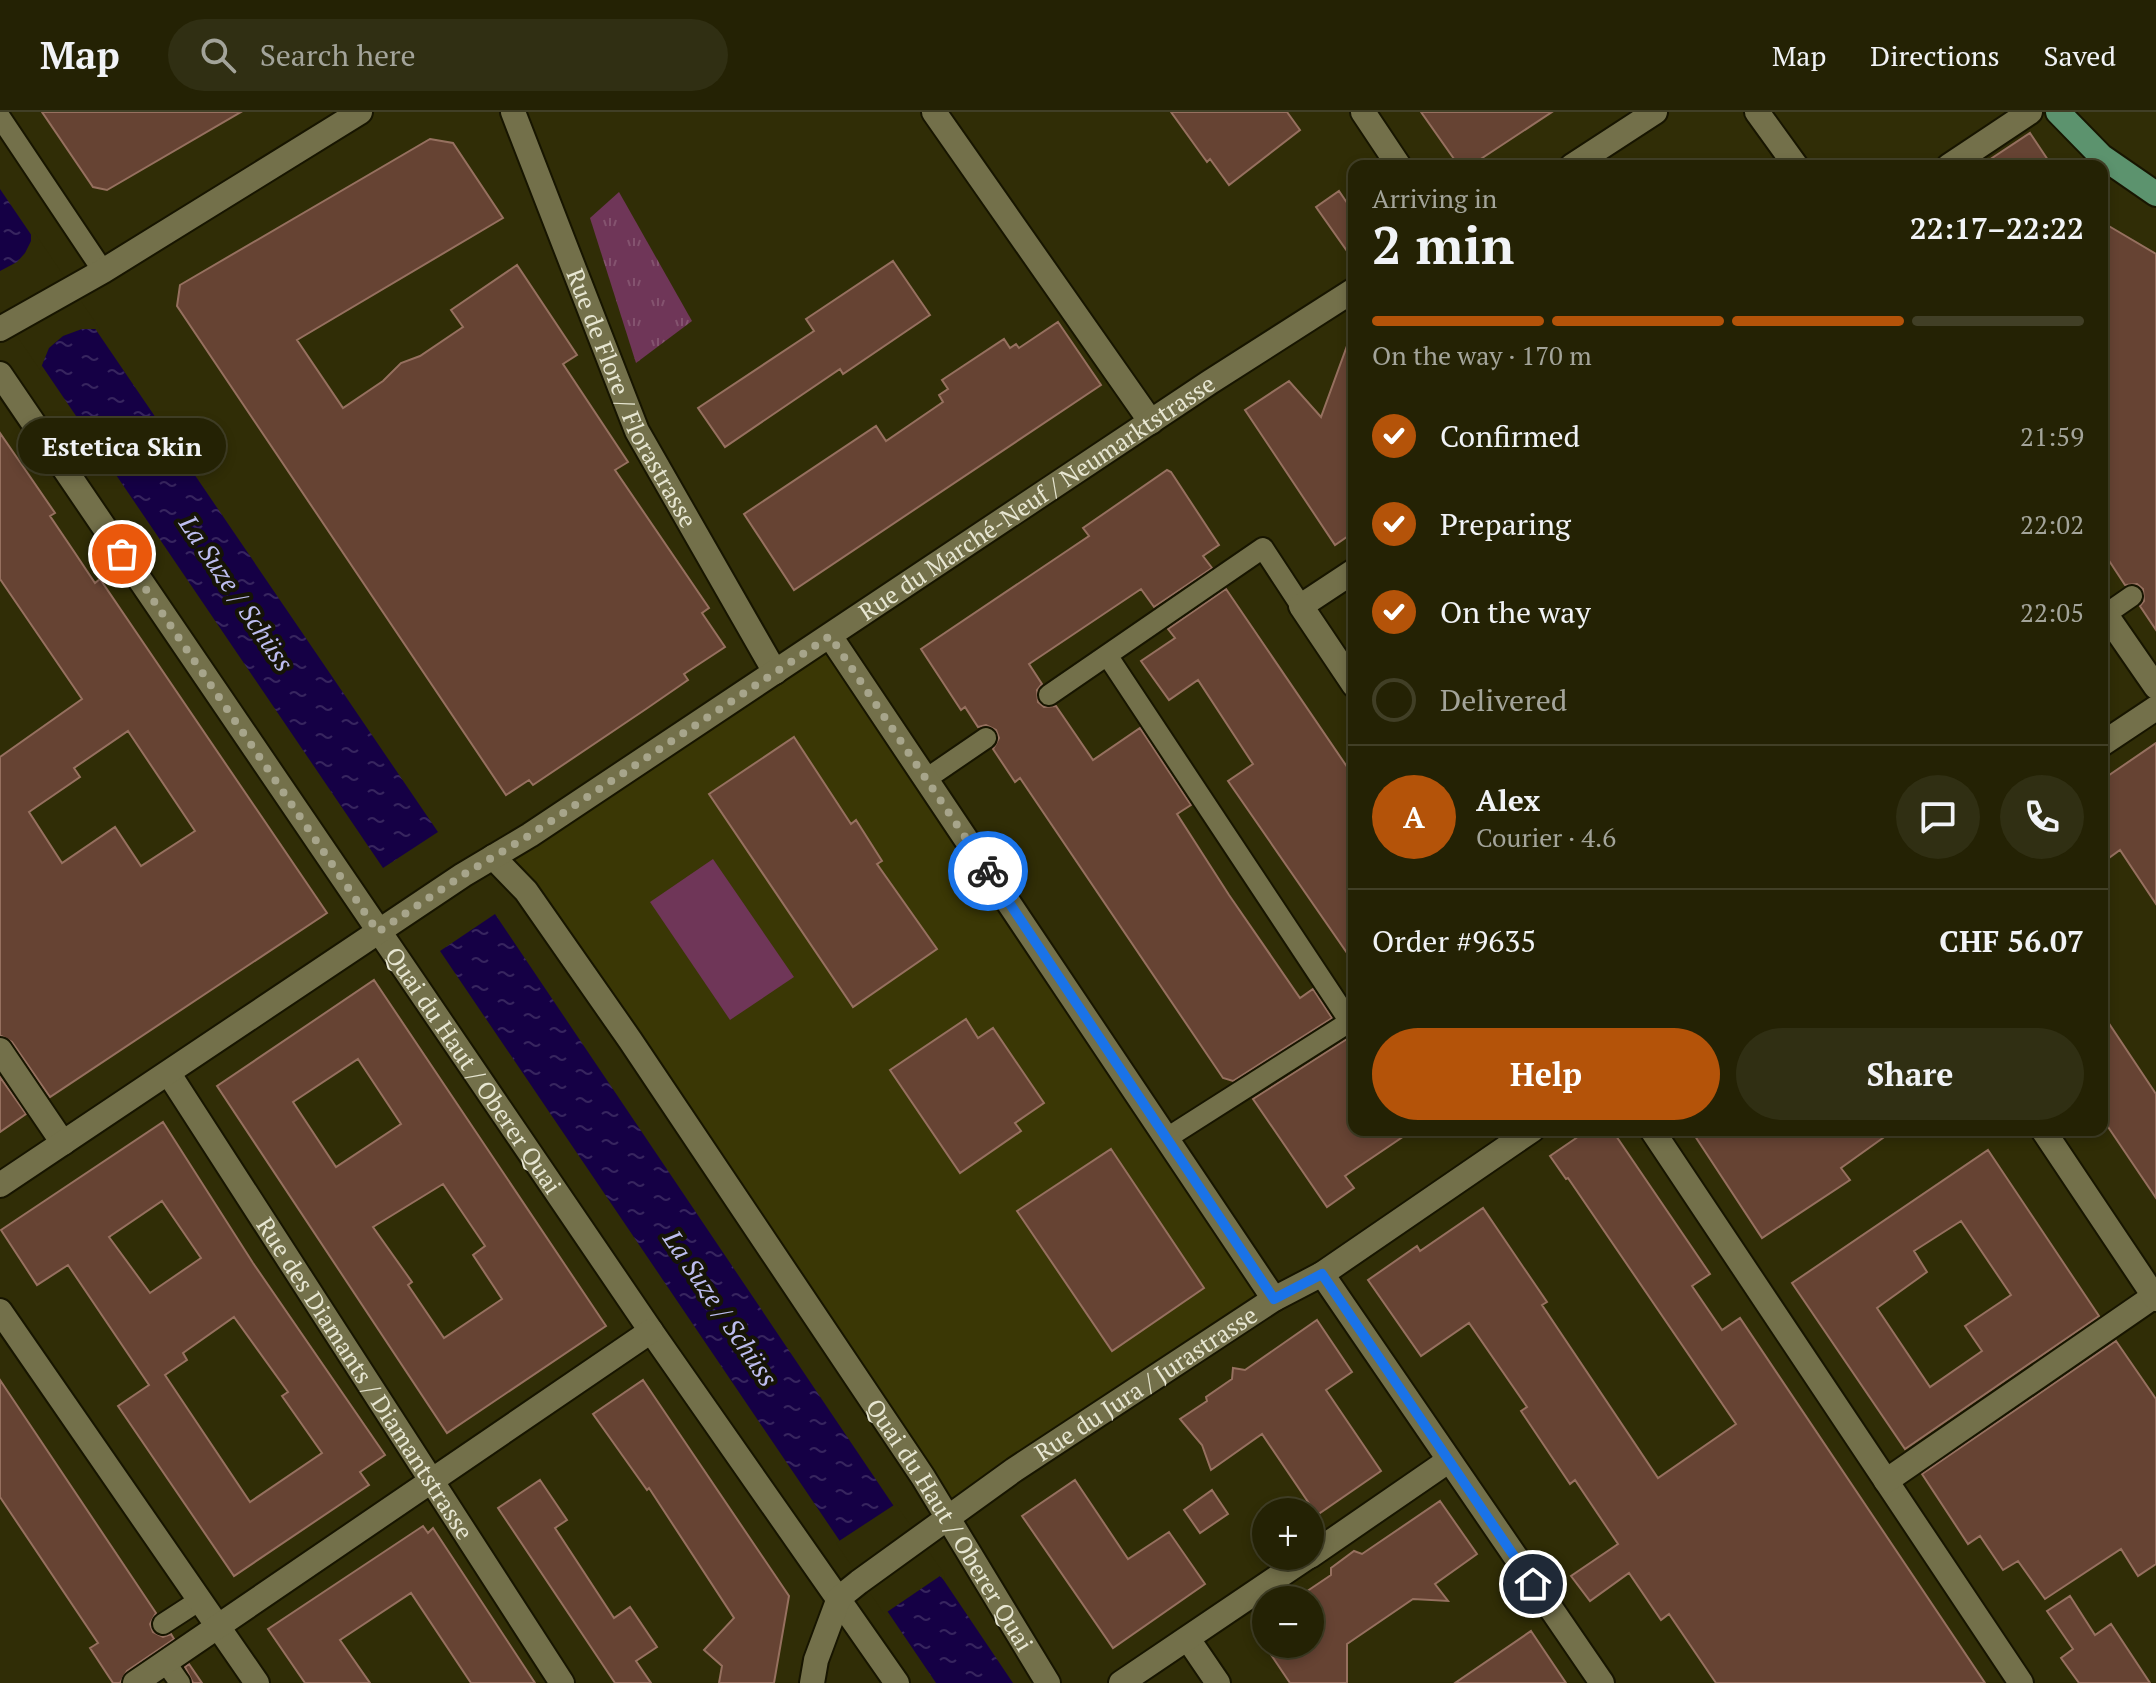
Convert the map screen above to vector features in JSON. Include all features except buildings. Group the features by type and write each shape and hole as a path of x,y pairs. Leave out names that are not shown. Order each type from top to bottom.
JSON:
{"main road":[{"path":"2058,112 2107,160"},
{"path":"2108,161 2156,194"}],"street":[{"path":"2,328 103,271 360,112"},
{"name":"Rue de Flore / Florastrasse","path":"513,112 637,431 775,672"},
{"path":"934,112 1151,422"},
{"path":"1363,112 1395,160"},
{"path":"1581,160 1655,112"},
{"path":"1757,112 1792,160"},
{"path":"1958,160 2030,112"},
{"name":"Rue du Marché-Neuf / Neumarktstrasse","path":"0,1185 387,926 1348,294"},
{"name":"Quai du Haut / Oberer Quai","path":"0,374 387,926 651,1331 897,1683"},
{"path":"1348,575 1301,606 1348,676"},
{"path":"2108,617 2156,687"},
{"path":"830,636 1274,1299"},
{"path":"2108,740 2156,708"},
{"name":"Quai du Haut / Oberer Quai","path":"487,861 526,891 630,1040 923,1477 1048,1683"},
{"path":"0,1050 63,1143"},
{"name":"Rue des Diamants / Diamantstrasse","path":"169,1074 562,1683"},
{"name":"Rue du Jura / Jurastrasse","path":"839,1598 1014,1470 1274,1299 1322,1274 1523,1136"},
{"path":"1656,1136 2021,1683"},
{"path":"1886,1481 2155,1297 2047,1136"},
{"path":"1322,1274 1602,1683"},
{"path":"0,1311 257,1683"},
{"path":"135,1683 173,1673 219,1627 651,1331"},
{"path":"1324,1546 1448,1461"},
{"path":"1121,1683 1289,1570"},
{"path":"812,1683 816,1660 839,1598"},
{"path":"1188,1639 1218,1683"}],"lane":[{"path":"0,117 103,271"},
{"path":"1049,695 1263,548 1301,606"},
{"path":"2108,609 2132,596"},
{"path":"1107,655 1348,1014"},
{"path":"926,779 986,738"},
{"path":"1167,1138 1348,1023"},
{"path":"163,1624 200,1600"}],"shaded area":[{"path":"830,636 1274,1299 947,1517 493,857"}],"green space":[{"path":"619,192 692,321 636,363 590,218"},
{"path":"713,859 794,977 730,1020 650,902"}],"water":[{"name":"La Suze / Schüss","path":"0,189 438,832 383,868 0,304"},
{"name":"La Suze / Schüss","path":"495,914 1013,1683 936,1683 440,951"}],"pier":[{"path":"31,232 34,232 100,329 82,329 63,336 49,348 40,370 0,311 0,271 17,262 25,253 31,241"},
{"path":"893,1500 945,1575 944,1580 940,1576 887,1612 890,1617 887,1618 836,1543 894,1505"}],"way so far":[{"path":"122,554 378,932 830,636 988,871"}],"place":[{"name":"Estetica Skin","path":"122,554"}],"route":[{"path":"988,871 1274,1299 1322,1274 1533,1584"}]}
